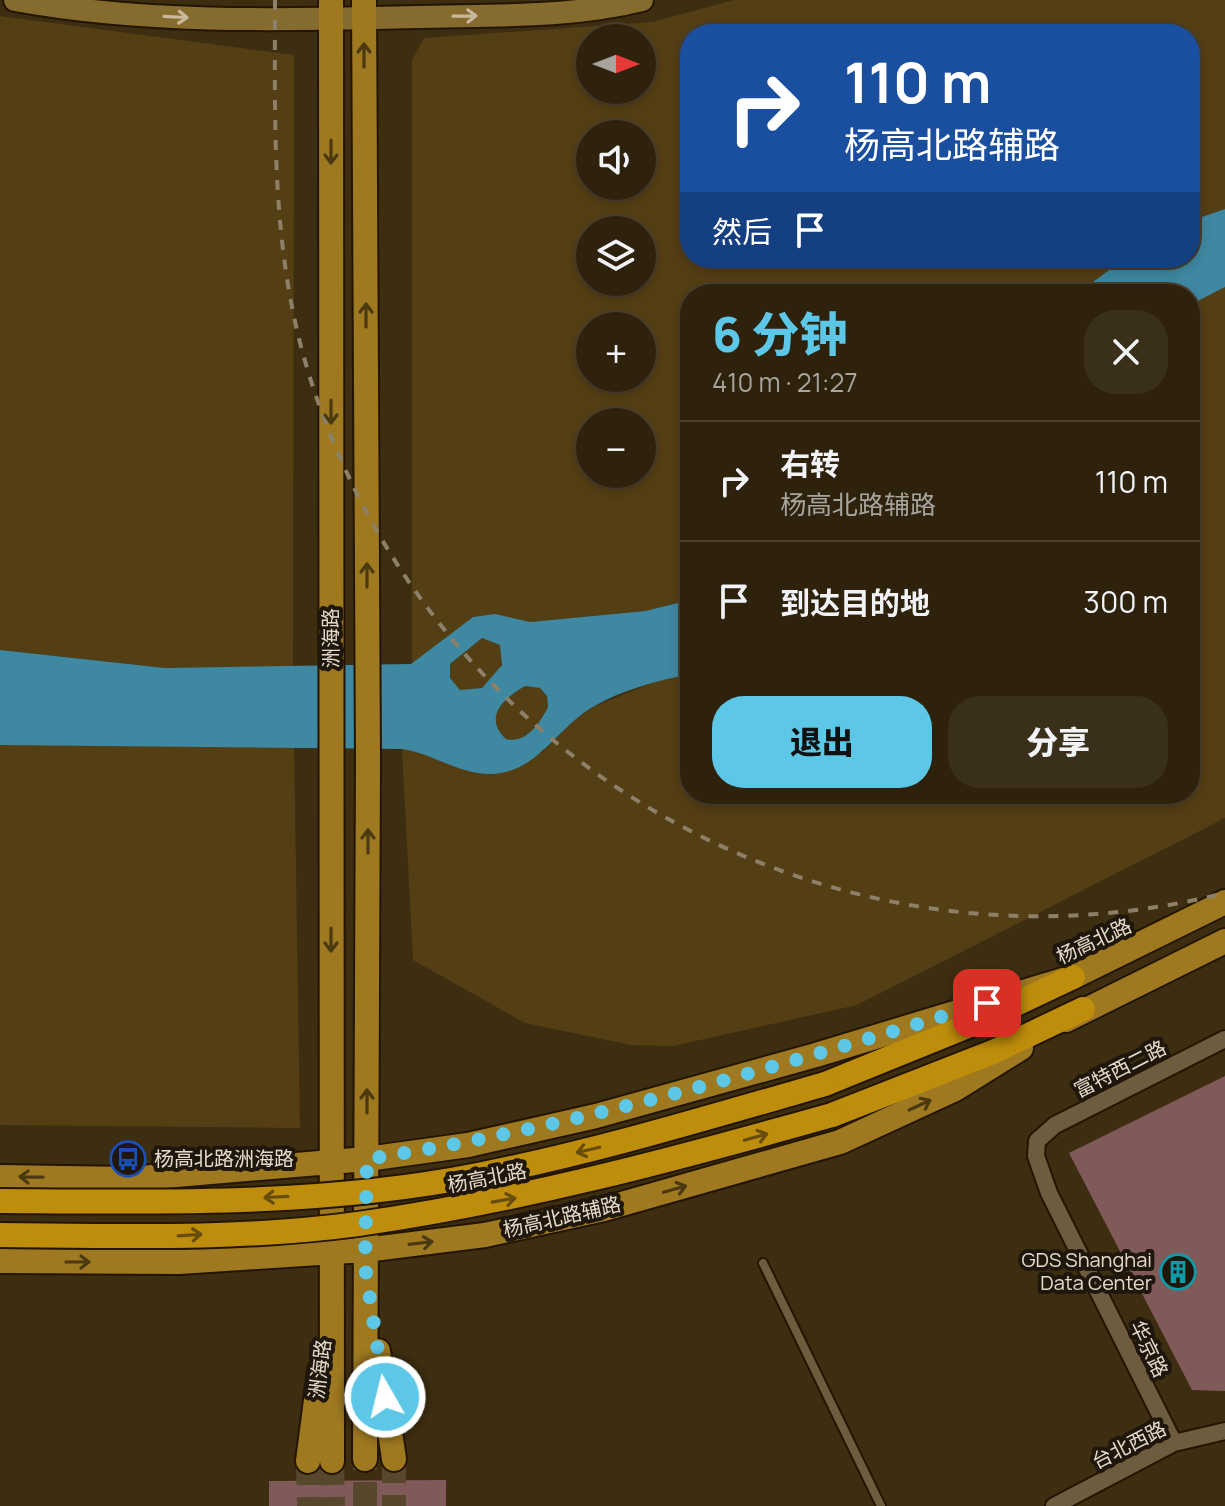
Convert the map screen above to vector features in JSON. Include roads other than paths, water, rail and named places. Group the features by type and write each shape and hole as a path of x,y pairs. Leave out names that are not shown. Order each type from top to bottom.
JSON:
{"highway":[{"name":"杨高北路","path":"0,1201 181,1202 343,1193 477,1176 622,1142 825,1084 978,1022 1073,977"},
{"name":"杨高北路","path":"0,1235 177,1236 355,1224 509,1200 832,1115 993,1052 1083,1009"}],"main road":[{"name":"洲海路","path":"320,1461 332,1264 331,9"},
{"name":"洲海路","path":"364,9 368,653 365,1459"},
{"name":"杨高北路","path":"1073,977 1225,902"},
{"name":"杨高北路","path":"1083,1009 1225,941"},
{"path":"0,1177 129,1179 367,1159 468,1145 596,1116 816,1055 1073,977"},
{"name":"杨高北路辅路","path":"0,1261 366,1262 604,1209 840,1142 955,1089 1083,1009"},
{"name":"洲海路","path":"366,1262 394,1459"}],"street":[{"path":"15,0 173,18 331,9 522,15 642,0"},
{"name":"富特西二路","path":"1037,1141 1055,1125 1225,1039"},
{"name":"华京路","path":"1037,1141 1036,1156 1049,1193 1174,1443"},
{"name":"台北西路","path":"1054,1506 1174,1443 1225,1431"}],"lane":[{"path":"763,1263 881,1506"}],"water":[{"path":"1225,209 1225,287 1200,300 1200,284 1090,284 1112,268 1200,268 1200,218"},
{"path":"680,602 680,676 639,687 602,702 578,717 533,759 506,772 490,774 467,771 402,749 0,745 0,650 165,668 411,664 473,617 495,614 530,622 645,611","holes":["482,638 500,645 502,665 482,688 460,690 450,678 450,664","525,686 540,688 547,696 548,707 526,735 506,739 496,723 499,709"]}],"tunnel":[{"path":"365,1459 365,1506"},
{"path":"394,1459 394,1506"},
{"path":"308,1461 309,1506"},
{"path":"332,1461 333,1506"}],"railway":[{"path":"275,0 277,182 286,272 305,361 361,501 441,625 541,730 658,813 788,873 929,908 1075,915 1225,893"}],"place":[{"name":"杨高北路洲海路","path":"128,1159"},
{"name":"GDS Shanghai Data Center","path":"1178,1272"}]}
